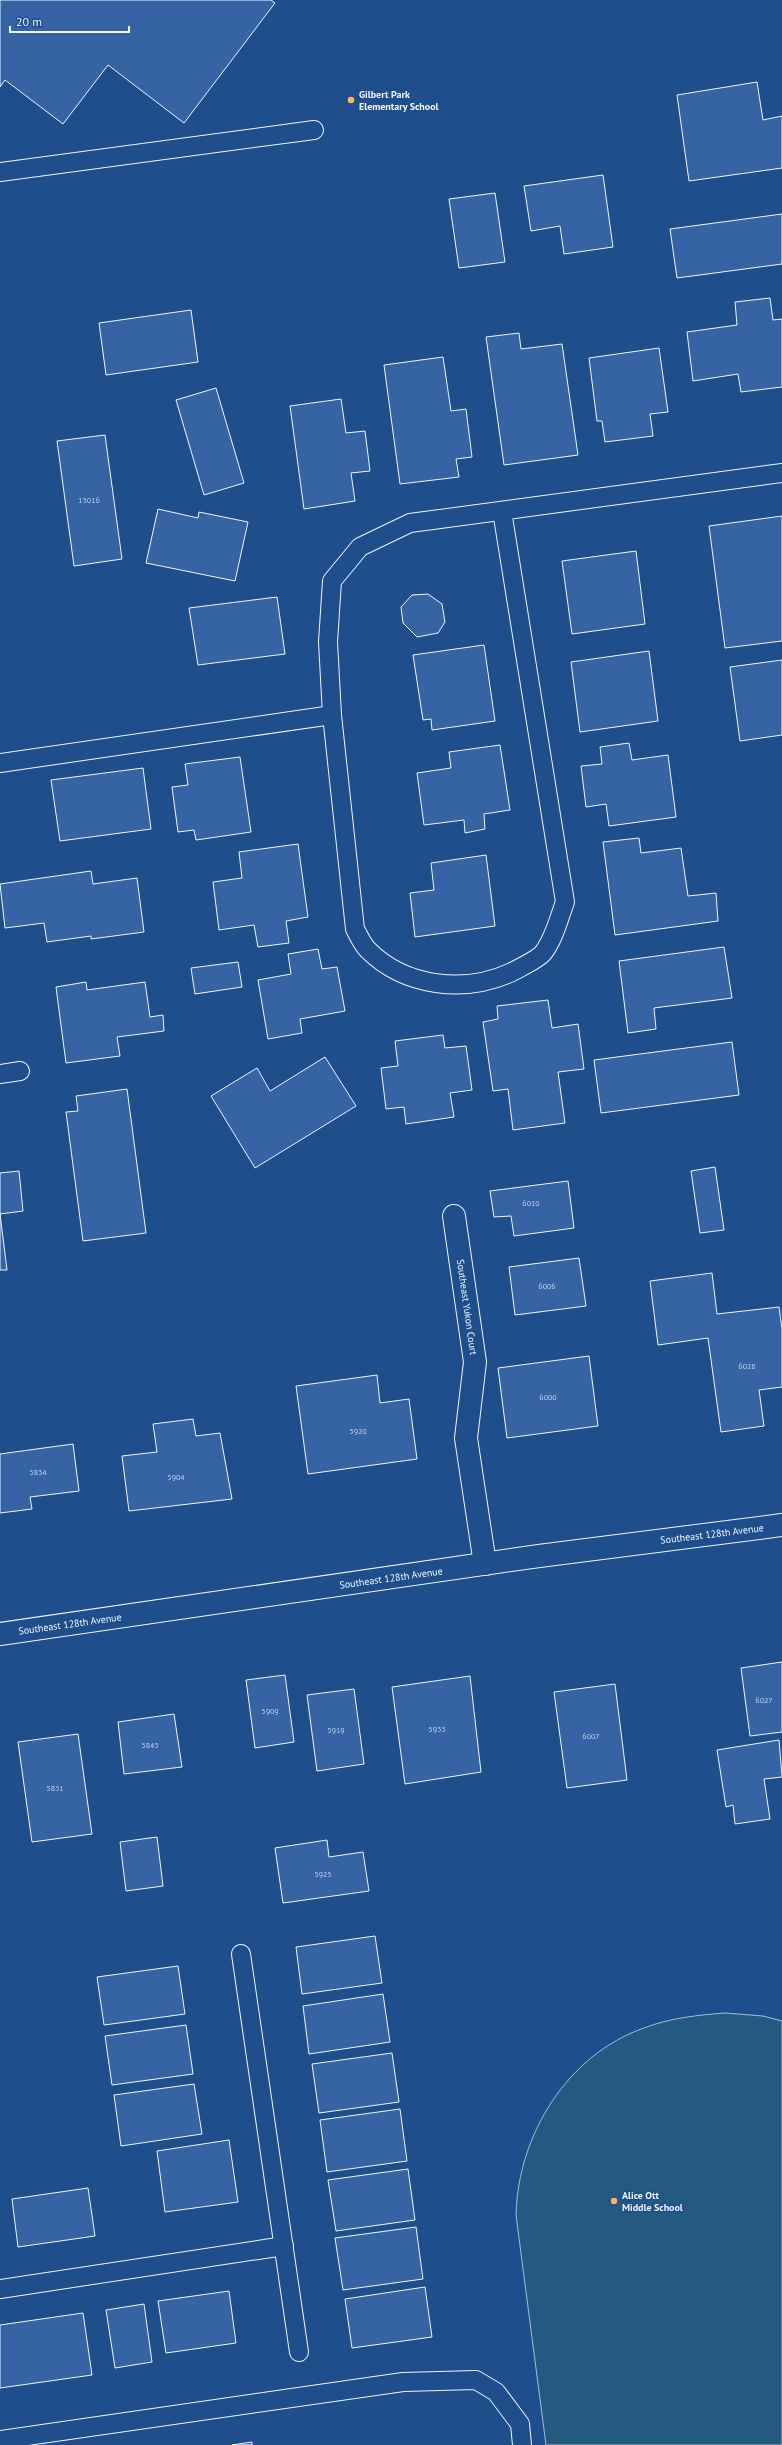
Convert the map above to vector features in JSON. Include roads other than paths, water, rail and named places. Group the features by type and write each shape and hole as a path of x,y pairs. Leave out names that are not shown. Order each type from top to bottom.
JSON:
{"street":[{"name":"Southeast Yukon Court","path":"454,1216 476,1362 466,1438 485,1564"},
{"name":"Southeast 128th Avenue","path":"0,1634 485,1564 782,1525"}],"lane":[{"path":"0,172 314,130"},
{"path":"502,511 565,902 543,953 496,980 466,984 440,984 412,978 386,964 367,949 355,929 332,715 328,642 332,581 360,547 410,523 782,473"},
{"path":"0,763 332,715"},
{"path":"0,1074 20,1071"},
{"path":"242,1954 299,2352"},
{"path":"0,2289 284,2246"},
{"path":"0,2440 403,2382 476,2380 496,2392 520,2424 522,2445"}],"place":[{"name":"Gilbert Park Elementary School","path":"351,100"},
{"name":"Alice Ott Middle School","path":"614,2201"}]}
